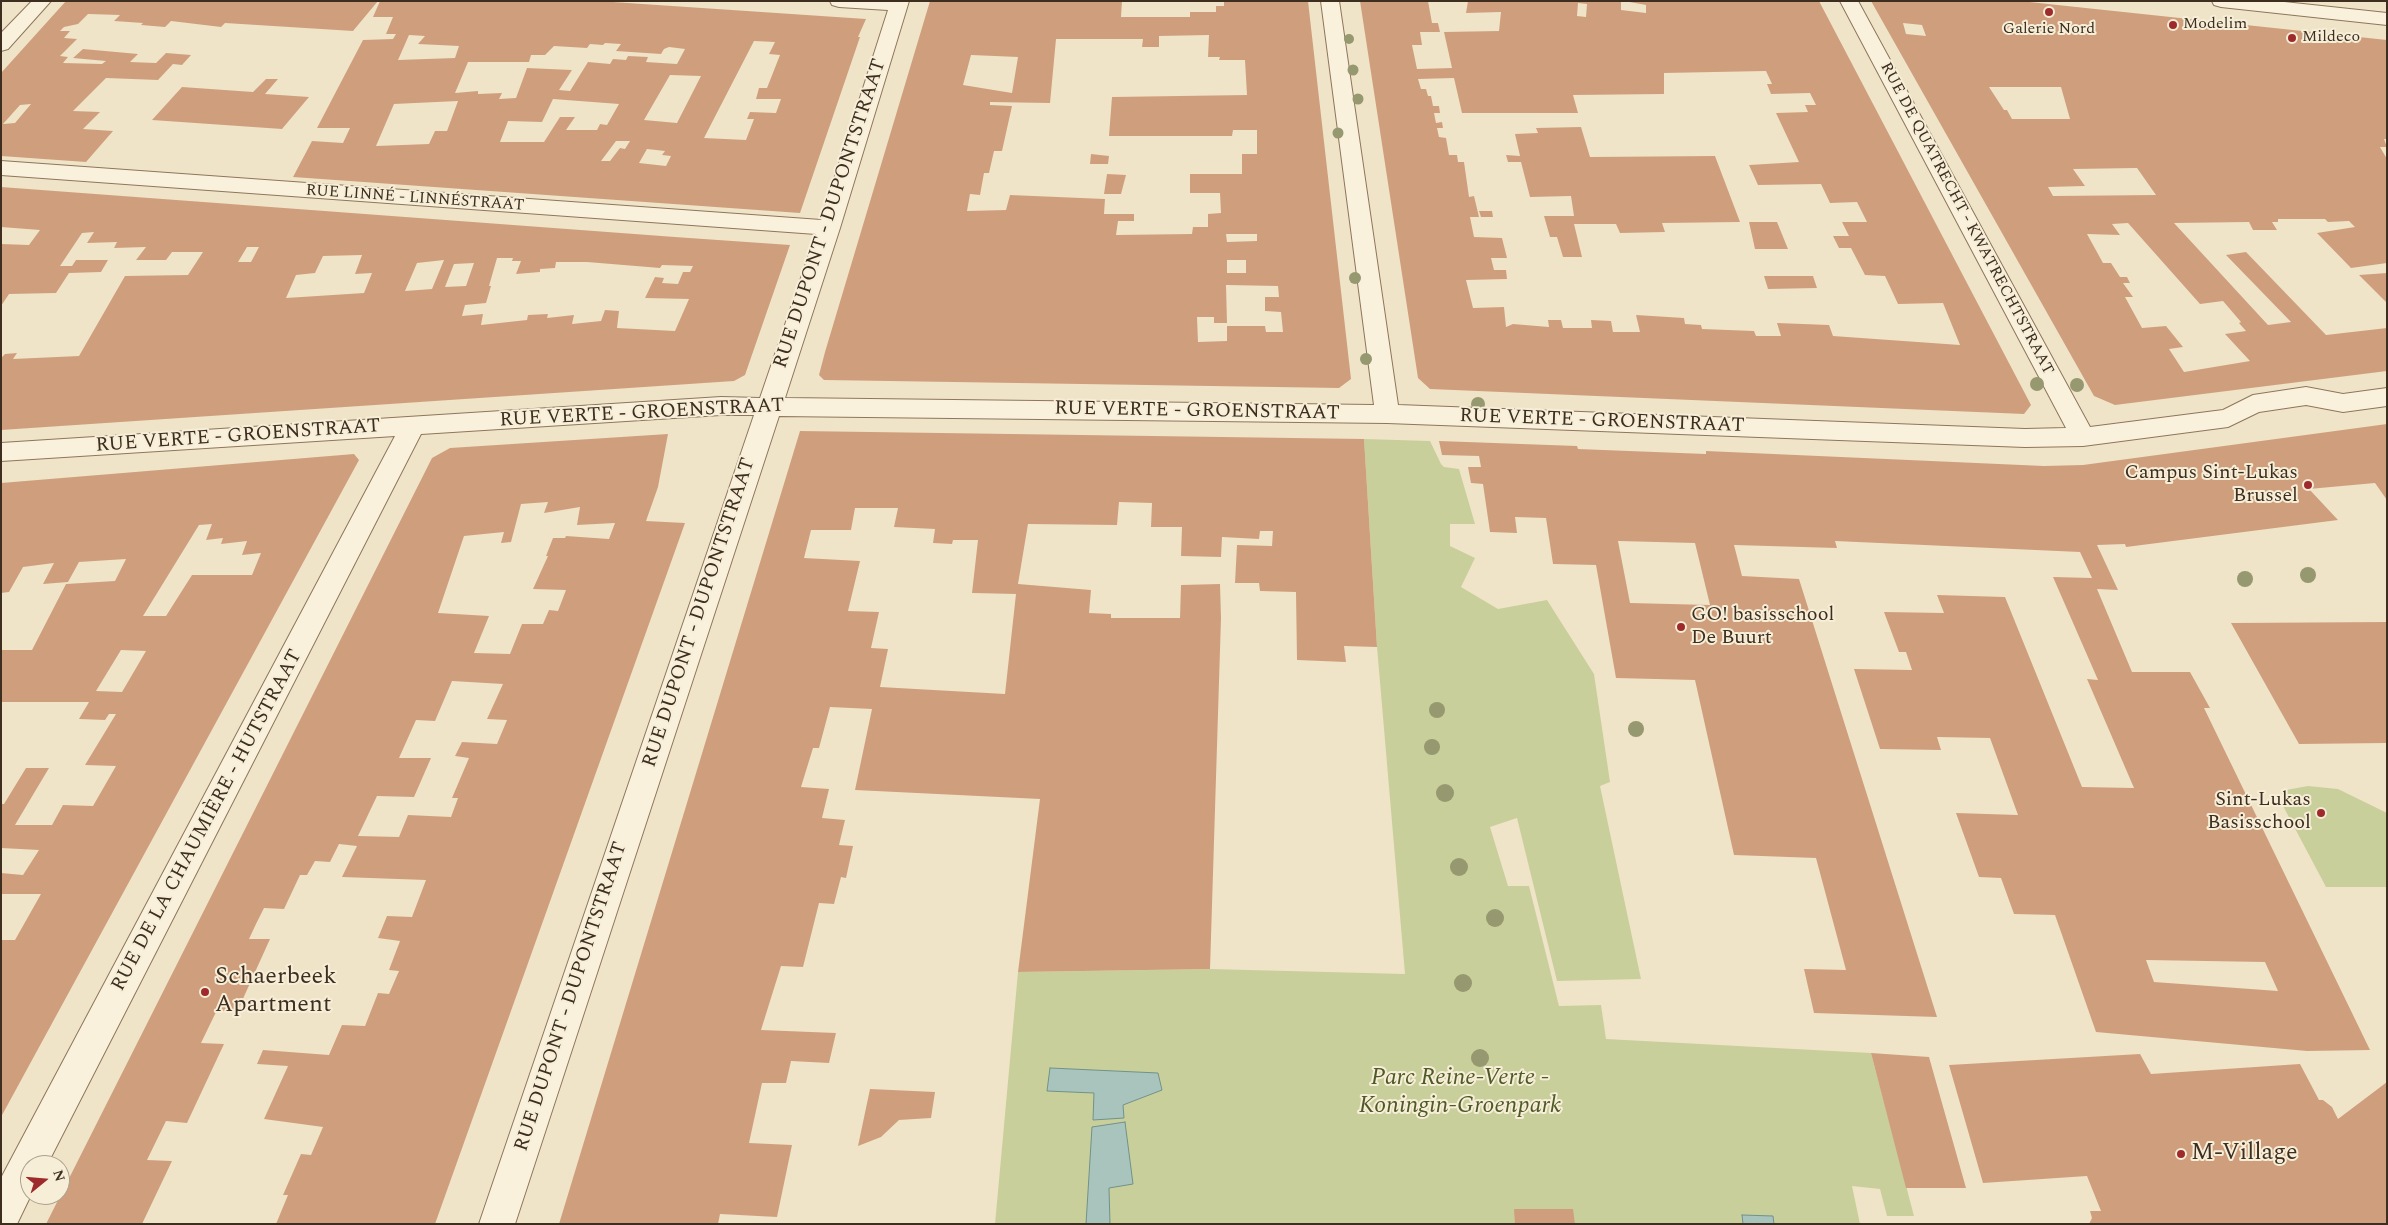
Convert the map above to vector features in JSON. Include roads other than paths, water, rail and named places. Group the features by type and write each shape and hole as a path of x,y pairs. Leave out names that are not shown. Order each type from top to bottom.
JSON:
{"street":[{"path":"1,45 42,1"},
{"path":"839,1 899,3"},
{"path":"1330,1 1387,414"},
{"name":"RUE DE QUATRECHT - KWATRECHTSTRAAT","path":"1848,1 2083,437"},
{"path":"2221,1 2387,19"},
{"name":"RUE DUPONT - DUPONTSTRAAT","path":"497,1224 829,228 899,3"},
{"name":"RUE LINNÉ - LINNÉSTRAAT","path":"1,168 829,228"},
{"name":"RUE VERTE - GROENSTRAAT","path":"1,452 721,406 1387,414 2024,438 2083,437 2228,418 2253,404 2297,397 2306,396 2343,403 2387,397"},
{"name":"RUE DE LA CHAUMIÈRE - HUTSTRAAT","path":"1,1216 389,474 412,426"}],"water":[{"path":"1050,1068 1158,1073 1162,1090 1123,1105 1124,1118 1093,1120 1094,1093 1047,1091"},
{"path":"1125,1122 1133,1184 1109,1188 1110,1224 1086,1224 1092,1127"},
{"path":"1742,1215 1773,1216 1774,1224 1743,1224"}],"place":[{"name":"Galerie Nord","path":"2049,12"},
{"name":"Modelim","path":"2173,25"},
{"name":"Mildeco","path":"2292,38"},
{"name":"Campus Sint-Lukas Brussel","path":"2308,485"},
{"name":"GO! basisschool De Buurt","path":"1681,627"},
{"name":"Sint-Lukas Basisschool","path":"2321,813"},
{"name":"Schaerbeek Apartment","path":"205,992"},
{"name":"M-Village","path":"2181,1154"}],"park label":[{"name":"Parc Reine-Verte - Koningin-Groenpark","path":"1460,1093"}]}
